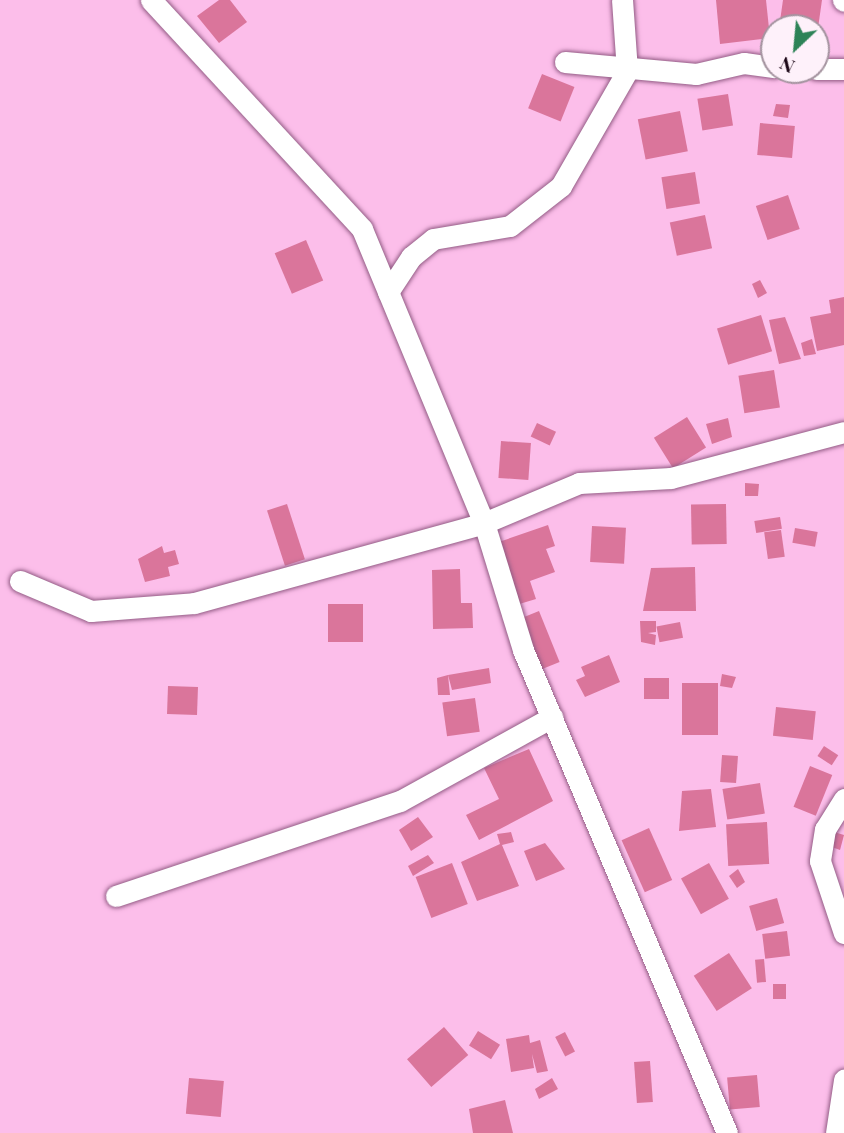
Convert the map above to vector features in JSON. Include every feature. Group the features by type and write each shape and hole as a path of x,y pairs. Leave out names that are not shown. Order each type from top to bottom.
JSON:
{"street":[{"path":"388,292 411,257 433,239 510,226 536,211 561,186 627,71 622,0"},
{"path":"153,1 362,229 484,523 523,650 727,1133"},
{"path":"565,62 627,71 760,67"},
{"path":"20,581 91,611 194,603 484,523 579,483 671,478 844,432"},
{"path":"116,895 400,802 552,717"},
{"path":"844,799 825,829 820,861 844,933"},
{"path":"835,1133 844,1080"}],"building":[{"path":"219,0 230,0 247,22 219,43 197,16"},
{"path":"716,0 766,0 767,14 760,14 760,39 720,44"},
{"path":"783,0 822,0 820,14 781,14"},
{"path":"542,74 574,87 561,121 528,108"},
{"path":"728,94 733,126 702,130 697,99"},
{"path":"776,104 790,105 788,118 773,116"},
{"path":"680,111 688,151 646,159 638,119"},
{"path":"760,123 795,126 792,158 757,155"},
{"path":"695,172 700,204 666,209 661,177"},
{"path":"788,195 800,229 768,240 756,206"},
{"path":"705,215 712,248 677,256 670,222"},
{"path":"306,240 323,281 292,294 275,253"},
{"path":"760,280 767,293 758,298 752,284"},
{"path":"844,297 844,345 817,351 810,317 831,313 829,300"},
{"path":"761,315 772,351 728,365 717,328"},
{"path":"785,317 801,359 779,364 769,320"},
{"path":"812,339 816,354 804,356 801,343"},
{"path":"774,370 780,408 744,413 738,376"},
{"path":"687,417 706,448 673,468 654,438"},
{"path":"728,418 732,437 712,444 706,424"},
{"path":"537,423 556,432 550,445 531,437"},
{"path":"501,441 531,443 528,480 498,478"},
{"path":"745,483 759,484 758,496 745,496"},
{"path":"287,504 305,559 285,566 267,510"},
{"path":"726,504 727,544 692,545 691,505"},
{"path":"780,517 782,529 756,533 754,521"},
{"path":"548,525 555,546 546,549 555,572 530,581 536,599 516,605 493,544"},
{"path":"592,526 626,528 624,564 590,562"},
{"path":"795,528 818,532 815,547 792,543"},
{"path":"781,530 785,557 768,559 764,532"},
{"path":"162,546 164,553 175,550 179,564 168,567 170,576 145,582 138,559"},
{"path":"695,567 696,611 643,611 651,568"},
{"path":"460,569 461,603 472,603 473,628 433,629 432,570"},
{"path":"328,604 363,604 363,642 328,642"},
{"path":"539,611 560,662 541,669 520,618"},
{"path":"640,621 656,621 656,632 648,633 656,635 655,645 641,642"},
{"path":"680,622 683,638 659,642 656,627"},
{"path":"609,655 620,682 585,697 576,680 585,676 581,667"},
{"path":"489,668 491,683 452,690 448,675"},
{"path":"722,674 736,677 732,688 720,686"},
{"path":"448,675 450,695 438,695 437,678"},
{"path":"644,678 669,678 669,699 644,699"},
{"path":"682,683 718,683 718,735 682,735"},
{"path":"168,686 198,687 197,715 167,714"},
{"path":"475,698 480,732 447,736 442,703"},
{"path":"776,707 816,711 813,740 773,736"},
{"path":"824,746 838,755 832,765 817,756"},
{"path":"529,749 553,801 479,840 466,815 499,799 484,768"},
{"path":"722,755 738,756 736,783 720,782"},
{"path":"810,766 832,775 816,816 794,807"},
{"path":"760,783 765,814 727,820 722,789"},
{"path":"711,789 716,827 679,831 682,791"},
{"path":"418,817 433,837 411,851 399,830"},
{"path":"767,822 769,864 728,866 726,824"},
{"path":"649,828 672,880 645,892 622,840"},
{"path":"511,832 514,842 502,845 519,886 477,901 461,862 500,844 497,834"},
{"path":"834,832 844,835 840,850 829,846"},
{"path":"545,843 565,869 536,881 524,851"},
{"path":"428,855 434,863 413,876 408,866"},
{"path":"452,863 468,904 431,918 416,877"},
{"path":"709,863 729,899 701,914 681,879"},
{"path":"738,869 745,882 737,888 729,876"},
{"path":"777,898 784,923 756,931 749,906"},
{"path":"787,931 790,956 765,959 762,934"},
{"path":"729,953 752,988 717,1011 694,976"},
{"path":"764,959 766,982 757,983 755,960"},
{"path":"773,984 786,984 786,999 773,999"},
{"path":"444,1027 468,1055 431,1087 407,1059"},
{"path":"478,1031 500,1045 491,1059 469,1045"},
{"path":"565,1032 575,1052 565,1057 555,1037"},
{"path":"529,1035 530,1043 540,1040 548,1071 537,1073 532,1054 534,1068 511,1072 506,1039"},
{"path":"650,1061 653,1102 637,1103 634,1062"},
{"path":"757,1075 760,1107 730,1109 727,1078"},
{"path":"189,1078 224,1081 221,1117 186,1114"},
{"path":"552,1078 558,1089 539,1099 535,1089"},
{"path":"505,1100 513,1133 473,1133 469,1109"}]}
